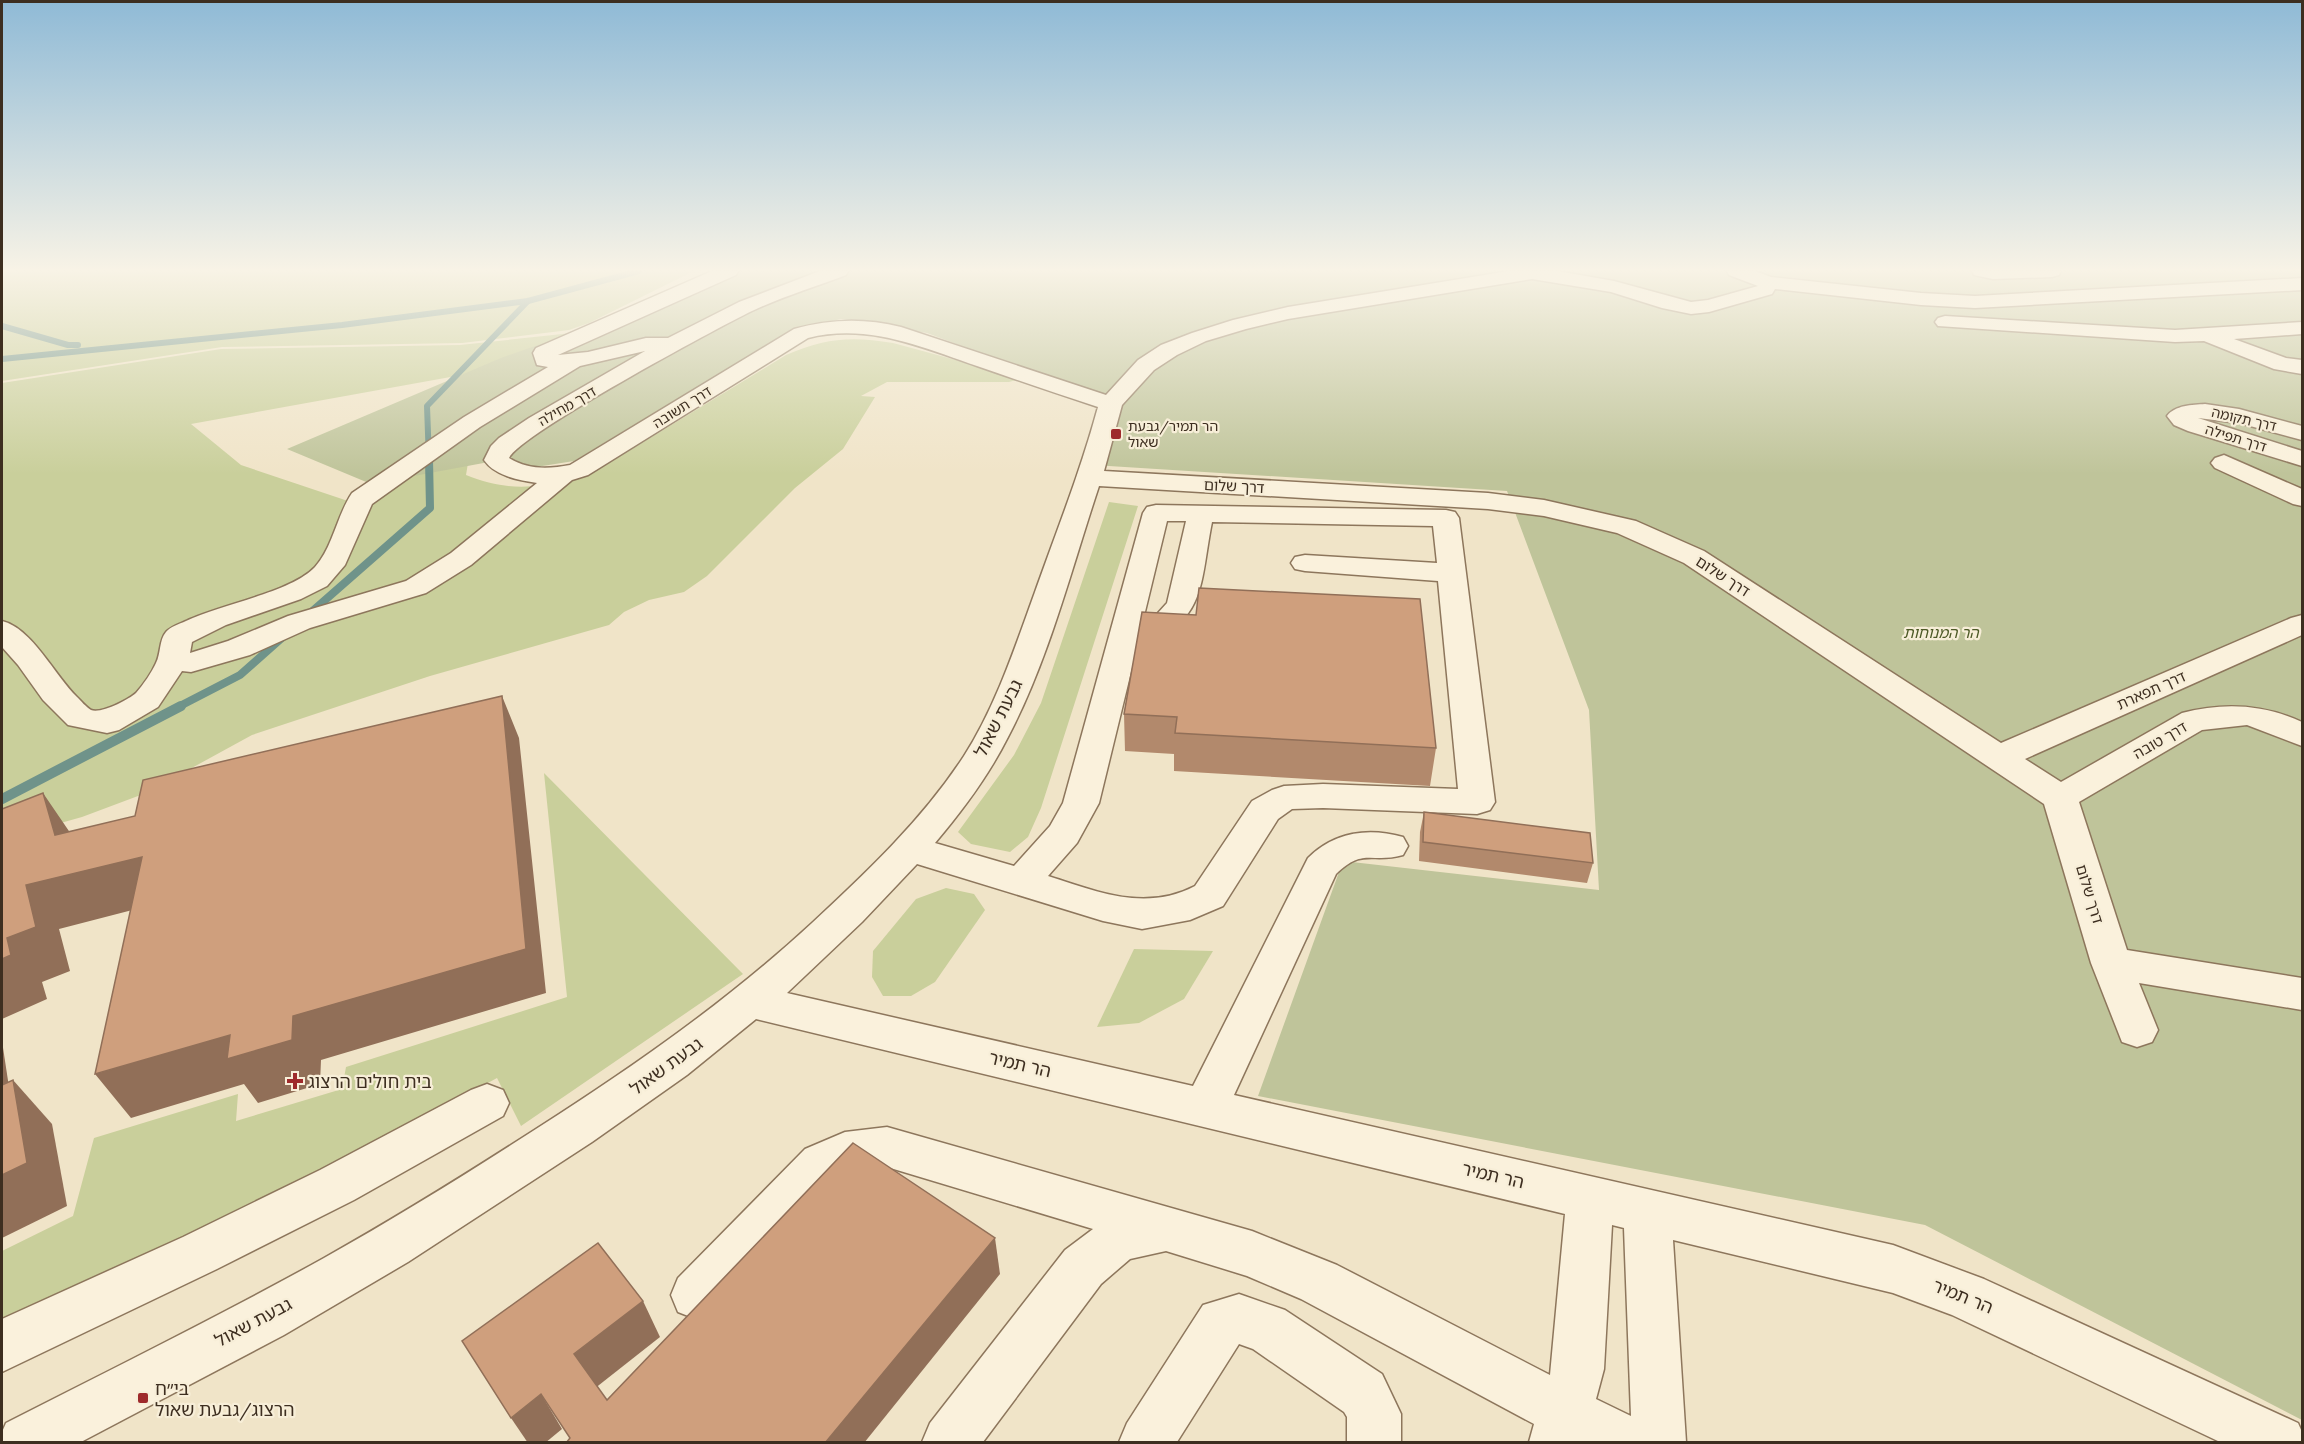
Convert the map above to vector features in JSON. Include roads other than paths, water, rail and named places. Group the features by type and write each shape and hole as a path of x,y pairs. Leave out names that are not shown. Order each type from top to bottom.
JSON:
{"street":[{"path":"577,338 544,353 545,360 573,361 642,344 664,343 670,346"},
{"name":"דרך מחילה","path":"562,476 539,476 526,473 504,467 496,460 508,442 537,423 684,338"},
{"name":"דרך תשובה","path":"562,476 598,460 792,338"},
{"name":"דרך תשובה","path":"915,338 1111,404"},
{"path":"1111,404 1146,365 1169,350 1196,338"},
{"path":"2214,338 2282,364 2302,367"},
{"path":"2,630 29,658 54,693 80,718 107,723 147,700 173,661 178,637 214,619 303,587 325,574 343,542 354,510 361,499 472,422 573,361"},
{"name":"גבעת שאול","path":"56,1435 345,1273 476,1193 609,1107 710,1034 750,1001 804,955 867,894 955,793 979,759 1009,702 1089,478 1111,404"},
{"name":"דרך תקומה","path":"2186,412 2196,409 2215,411 2302,433"},
{"name":"דרך תפילה","path":"2186,412 2179,416 2182,420 2302,459"},
{"path":"2224,463 2302,498"},
{"path":"173,661 191,663 239,648 299,622 416,586 461,559 562,476"},
{"name":"דרך שלום","path":"1089,478 1488,501 1544,508 1626,528 1694,557 2061,798 2111,963 2138,1030"},
{"path":"909,848 1103,907 1142,915 1190,906 1209,896 1265,810 1284,798 1323,796 1477,802 1446,519 1156,513 1081,803 1064,834 1023,882"},
{"path":"1124,639 1168,620 1181,604 1201,513"},
{"path":"1305,563 1453,573"},
{"name":"דרך תפארת","path":"1999,757 2302,624"},
{"name":"דרך טובה","path":"2061,798 2194,720 2247,715 2277,723 2302,735"},
{"path":"1206,1108 1321,867 1335,852 1348,845 1390,846"},
{"path":"2111,963 2302,994"},
{"name":"הר תמיר","path":"750,1001 1893,1269 1966,1296 2213,1428 2279,1443"},
{"path":"2,1346 200,1253 337,1185 487,1103"},
{"path":"696,1295 821,1164 837,1153 856,1148 887,1147 1252,1254 1319,1282 1560,1427 1623,1443"},
{"path":"1560,1427 1578,1369 1590,1198"},
{"path":"1647,1212 1659,1443"},
{"path":"949,1443 1083,1267 1113,1243 1130,1235 1167,1229"},
{"path":"1146,1443 1221,1323 1239,1318 1267,1328 1363,1393 1374,1414 1374,1443"}],"waterway":[{"path":"45,338 68,345 78,345"},
{"path":"2,359 208,338"},
{"path":"429,461 427,406 492,338"},
{"path":"308,615 430,508 429,460"},
{"path":"178,707 240,675 284,636"},
{"path":"2,799 181,706"}],"place":[{"name":"הר תמיר/גבעת שאול","path":"1116,434"},
{"name":"בית חולים הרצוג","path":"295,1081"},
{"name":"בי״ח הרצוג/גבעת שאול","path":"143,1398"}],"park label":[{"name":"הר המנוחות","path":"1941,632"}]}
